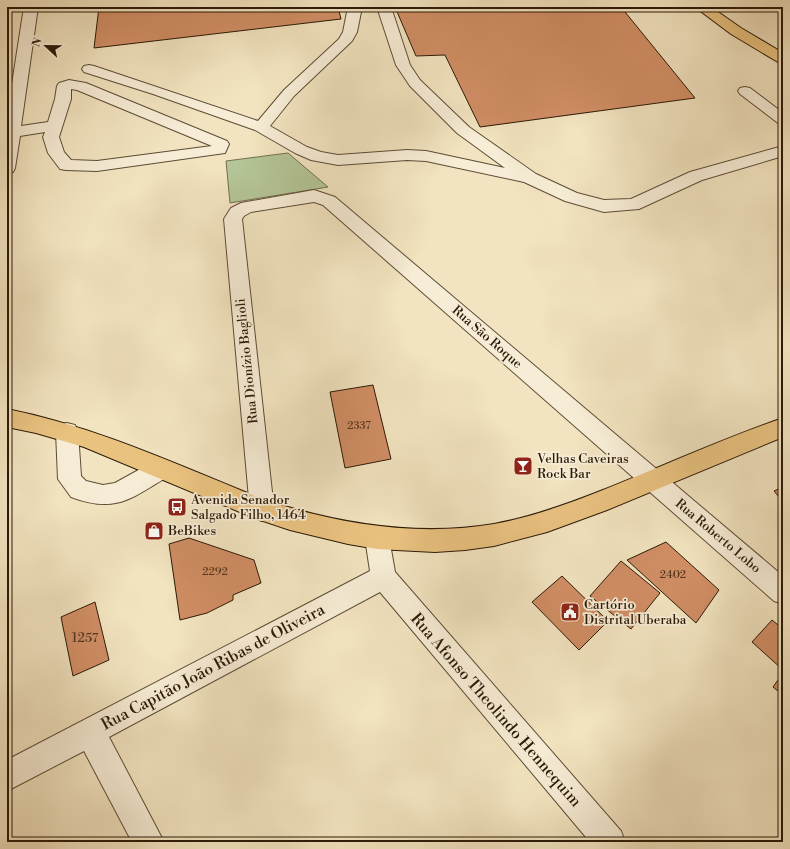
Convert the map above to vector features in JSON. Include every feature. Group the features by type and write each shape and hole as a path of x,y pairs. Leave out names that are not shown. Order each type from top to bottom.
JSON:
{"main road":[{"path":"702,7 736,31 783,59"},
{"path":"7,418 67,432 262,510 318,528 377,538 439,540 494,535 556,518 783,427"}],"street":[{"path":"7,168 31,7"},
{"path":"261,127 289,93 345,41 350,32 355,7"},
{"path":"384,7 403,65 415,83 463,130 530,178 571,197 604,206 633,205 696,176 783,151"},
{"path":"89,69 158,91 261,127 301,150 318,156 338,160 407,155 426,156 530,178"},
{"path":"68,84 81,86 221,144 219,150 97,166 66,165 56,153 53,132 63,99 64,86 68,84"},
{"path":"745,91 783,120"},
{"path":"12,138 53,132"},
{"name":"Rua São Roque","path":"236,212 247,206 308,197 319,197 329,202 652,480"},
{"name":"Rua Dionízio Baglioli","path":"236,212 233,219 262,510"},
{"path":"67,432 70,479 79,490 103,495 119,493 162,469"},
{"name":"Rua Roberto Lobo","path":"652,480 783,592"},
{"path":"377,538 383,577"},
{"name":"Rua Capitão João Ribas de Oliveira","path":"7,776 383,577"},
{"name":"Rua Afonso Theolindo Hennequim","path":"383,577 610,842"},
{"path":"90,732 149,842"}],"green space":[{"path":"288,153 328,187 230,203 226,161"}],"building":[{"path":"99,7 338,7 341,19 94,48"},
{"path":"395,7 621,7 695,98 480,127 445,55 416,56"},
{"path":"373,385 391,459 345,468 330,392"},
{"path":"783,487 783,502 774,491"},
{"path":"189,538 254,560 261,583 233,595 233,600 207,613 180,620 169,544"},
{"path":"666,542 719,590 696,623 627,560"},
{"path":"621,561 660,593 631,629 590,596"},
{"name":"Cartório Distrital Uberaba","path":"562,576 608,621 579,650 532,602"},
{"path":"95,602 109,660 73,676 61,617"},
{"path":"772,620 783,629 783,670 752,642"},
{"path":"783,673 783,695 773,687"}],"place":[{"name":"Velhas Caveiras Rock Bar","path":"523,466"},
{"name":"Avenida Senador Salgado Filho, 1464","path":"177,507"},
{"name":"BeBikes","path":"154,531"},
{"name":"Cartório Distrital Uberaba","path":"570,612"}]}
